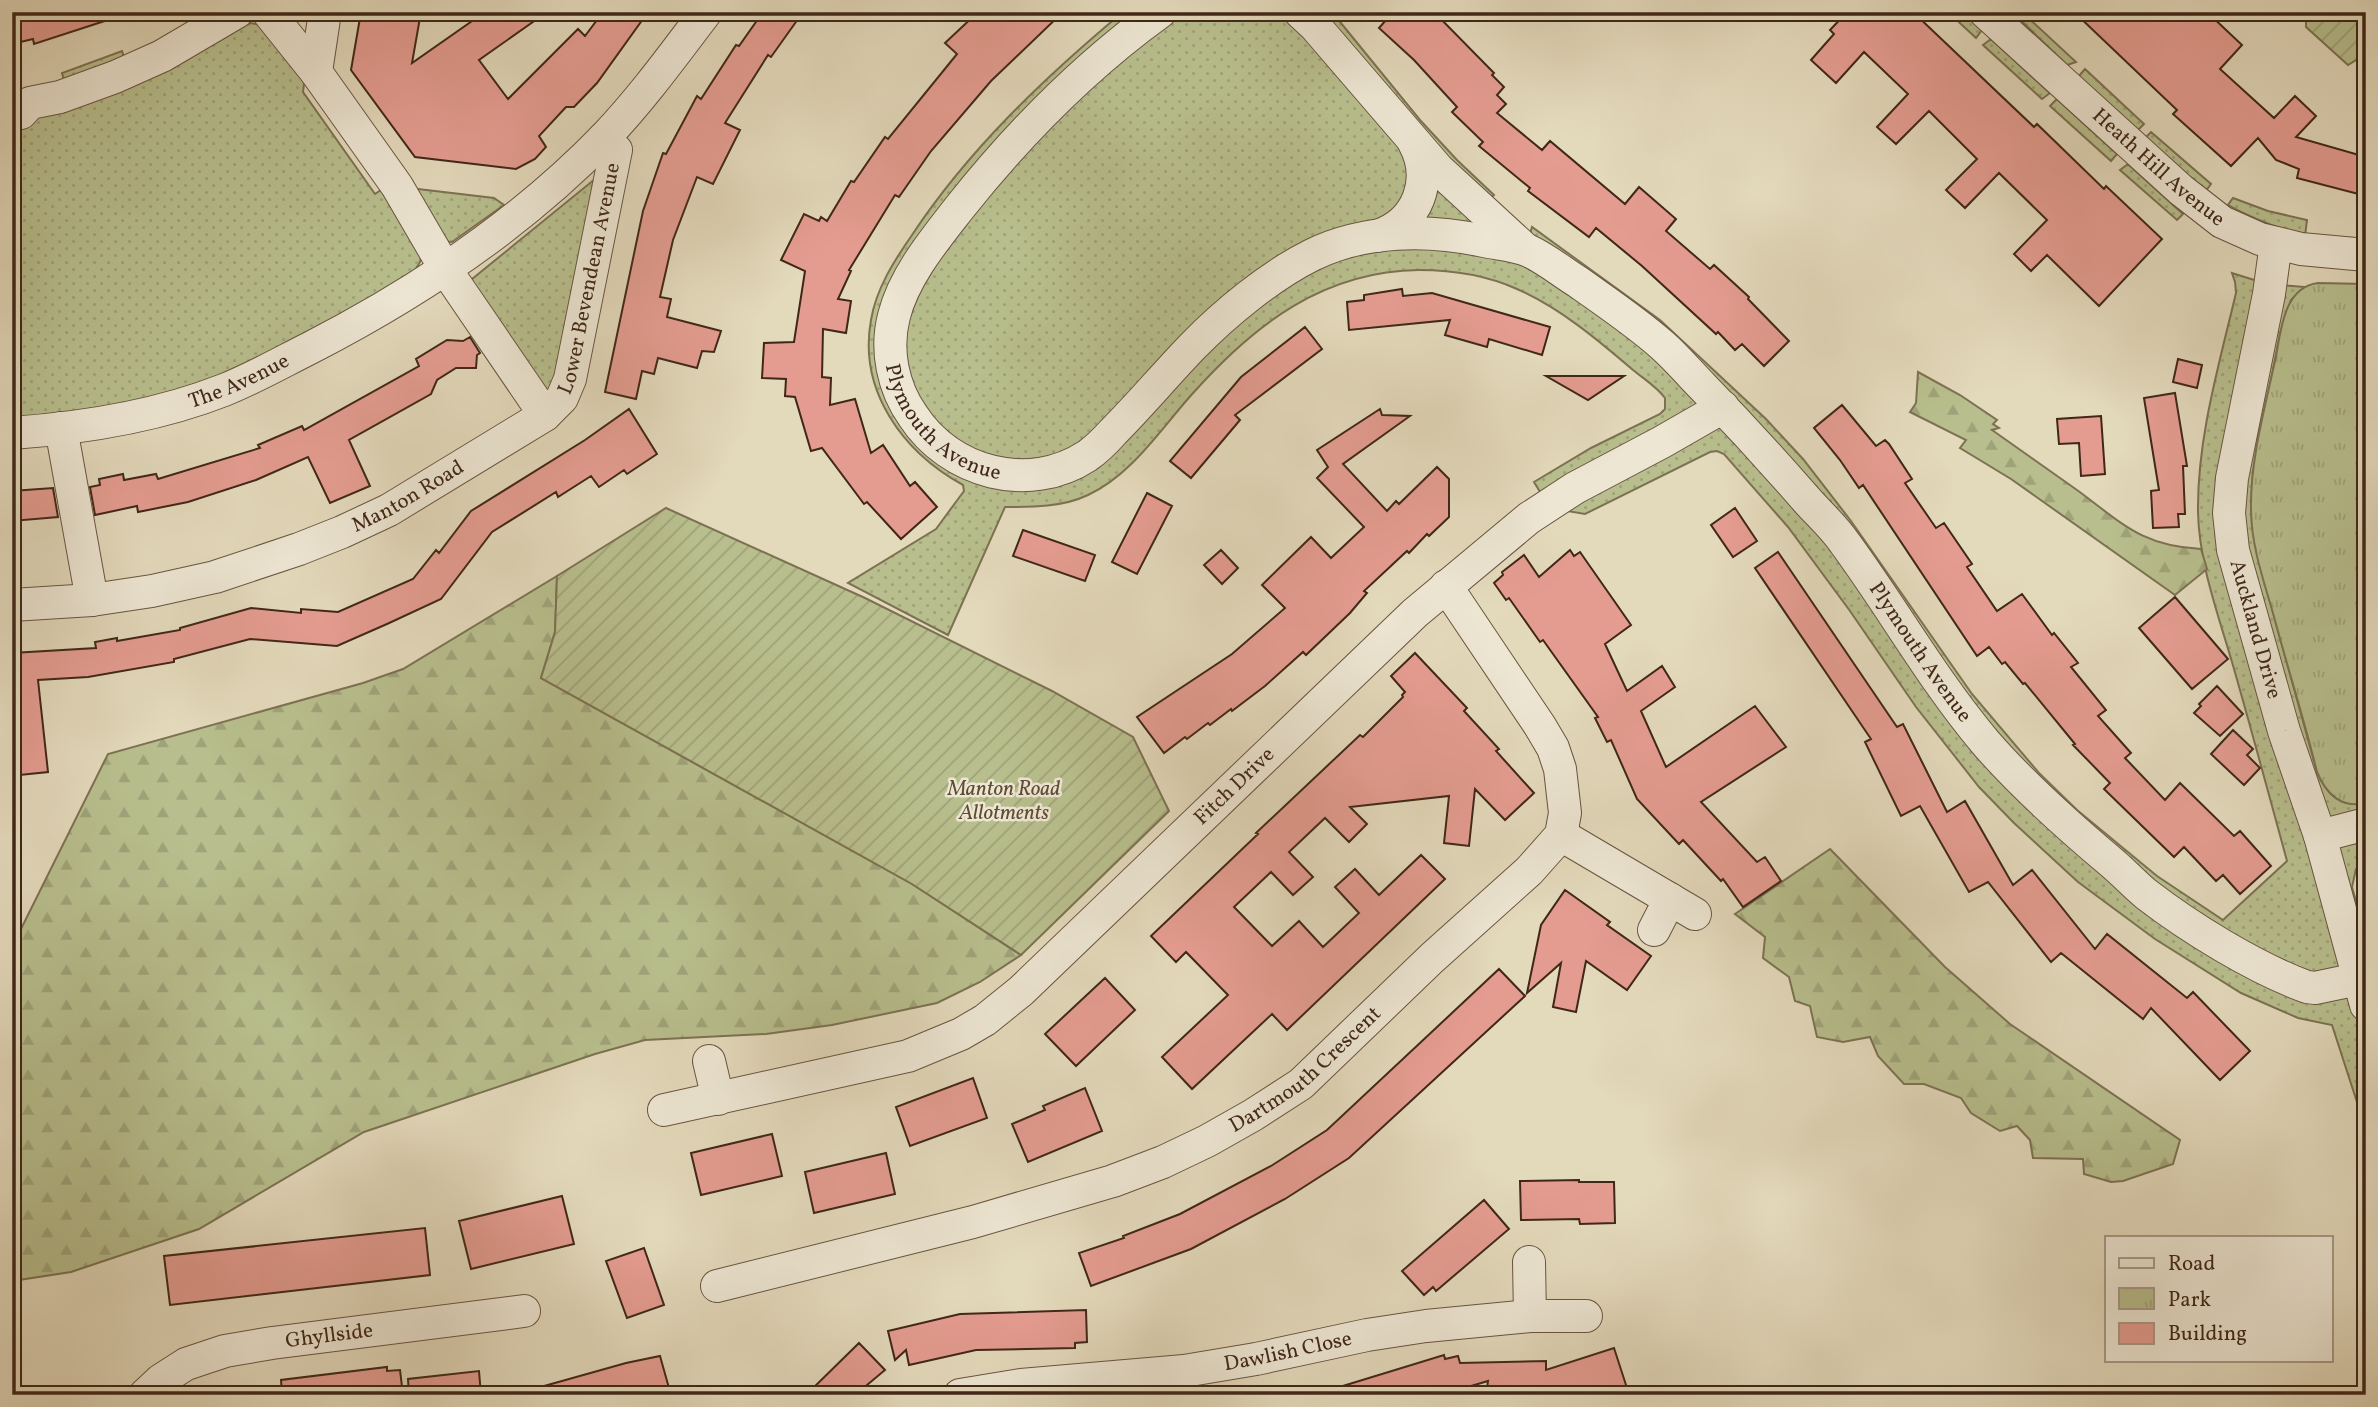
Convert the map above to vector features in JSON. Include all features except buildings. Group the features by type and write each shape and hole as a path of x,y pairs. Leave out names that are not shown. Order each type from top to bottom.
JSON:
{"street":[{"path":"12,114 20,113 30,103 60,97 162,56 237,12"},
{"path":"268,12 316,72 397,186 446,270 545,415"},
{"path":"316,72 325,12"},
{"name":"Lower Bevendean Avenue","path":"446,270 535,203 604,138 636,104 706,12"},
{"name":"Plymouth Avenue","path":"1160,12 1100,59 1008,149 939,234 912,276 896,309 891,335 891,355 894,376 902,398 916,422 928,435 955,456 972,465 1016,476 1039,474 1069,466 1096,450 1198,341 1267,283 1312,255 1374,237 1402,223 1414,209 1423,184 1423,169 1411,139"},
{"name":"Plymouth Avenue","path":"1300,12 1438,169 1526,249 1622,313 1664,346 1773,459 1841,538 1899,625 1983,739 2067,825 2146,893 2256,964 2307,987 2362,992"},
{"name":"Heath Hill Avenue","path":"1985,12 2203,208 2235,229 2276,243 2320,252 2366,255"},
{"name":"Lower Bevendean Avenue","path":"545,415 559,402 567,389 584,317 616,150 604,138"},
{"name":"Plymouth Avenue","path":"1374,237 1438,233 1526,249"},
{"name":"Auckland Drive","path":"2276,243 2269,294 2232,478 2230,513 2233,550 2284,731 2320,836 2362,992"},
{"name":"The Avenue","path":"12,433 135,416 226,389 337,334 446,270"},
{"name":"Fitch Drive","path":"664,1111 908,1056 944,1042 985,1020 1066,949 1446,586 1529,518 1561,496 1723,407"},
{"name":"Manton Road","path":"12,605 92,600 152,591 215,577 262,562 342,533 389,510 545,415"},
{"path":"61,428 92,600"},
{"path":"1446,586 1553,748 1560,769 1564,797 1561,835 1682,907 1654,930"},
{"path":"2320,836 2366,824"},
{"name":"Dartmouth Crescent","path":"717,1286 1081,1192 1163,1162 1207,1141 1253,1115 1315,1073 1432,958 1529,871 1561,835"},
{"path":"709,1061 718,1100"},
{"path":"1529,1262 1531,1316"},
{"name":"Ghyllside","path":"145,1395 161,1380 186,1364 225,1351 524,1311"},
{"name":"Dawlish Close","path":"960,1395 1021,1385 1185,1371 1426,1326 1531,1316 1586,1316"}],"green space":[{"path":"1123,12 1332,12 1420,120 1494,195 1485,203 1526,248 1532,227 1660,320 1766,419 1803,459 1851,521 1972,694 2039,773 2077,810 2157,876 2223,920 2287,861 2206,569 2198,512 2201,457 2210,402 2236,293 2232,273 2267,284 2305,287 2291,300 2280,334 2253,472 2251,509 2257,554 2317,772 2336,798 2348,804 2366,803 2366,858 2356,869 2352,887 2366,937 2366,1130 2332,1025 2298,1018 2241,993 2155,939 2078,882 2014,823 1979,787 1916,707 1788,527 1724,454 1710,452 1585,514 1550,508 1534,482 1591,448 1660,414 1665,409 1665,398 1578,325 1548,305 1505,284 1469,274 1444,271 1385,273 1352,280 1322,291 1294,306 1267,324 1217,367 1146,449 1104,486 1068,502 1005,507 948,635 848,583 936,529 964,491 963,485 921,455 904,437 879,395 871,371 869,346 873,309 881,286 934,203 983,144 1037,89"},
{"path":"1948,12 1962,12 1982,30 1976,38"},
{"path":"2012,12 2022,12 2076,62 2067,65"},
{"path":"2306,12 2366,12 2366,54 2348,65 2306,27"},
{"path":"250,23 261,25 305,76 303,92 375,194 384,188 422,252 420,262 414,272 397,284 233,372 133,404 12,424 12,121"},
{"path":"1991,39 2050,93 2042,99 1983,45"},
{"path":"122,51 124,57 64,80 62,73"},
{"path":"2085,69 2144,124 2137,131 2078,77"},
{"path":"2057,99 2117,154 2111,161 2050,106"},
{"path":"2151,132 2211,184 2205,192 2145,138"},
{"path":"2128,164 2183,214 2177,220 2120,170"},
{"path":"606,170 553,400 466,284"},
{"path":"418,189 494,198 504,205 452,242 441,241 412,197"},
{"path":"2233,198 2268,211 2307,220 2305,236 2266,223 2228,205"},
{"path":"2318,283 2366,284 2366,803 2357,804 2342,802 2336,798 2325,787 2317,772 2255,548 2252,522 2251,490 2256,451 2286,311 2298,292"},
{"path":"1918,372 1960,395 1997,420 1993,424 1999,428 1992,430 2133,531 2163,543 2201,549 2207,569 2175,595 2011,479 1960,448 1966,440 1910,412 1916,403"},
{"name":"Manton Road Allotments","path":"666,508 865,598 1052,691 1133,737 1169,811 1021,955 912,884 541,678 555,632 557,576"},
{"path":"557,576 555,632 541,678 912,884 1021,955 980,982 937,1003 832,1025 766,1034 645,1040 595,1054 364,1132 199,1229 71,1272 12,1281 12,947 108,754 363,683 403,669"},
{"path":"1830,849 1945,967 2010,1024 2180,1140 2173,1164 2123,1181 2111,1182 2084,1174 2083,1159 2033,1158 2030,1140 2017,1126 2000,1131 1971,1113 1961,1098 1924,1084 1904,1084 1878,1056 1870,1037 1843,1042 1817,1037 1810,1006 1795,1001 1789,977 1763,958 1765,937 1735,914"}]}
